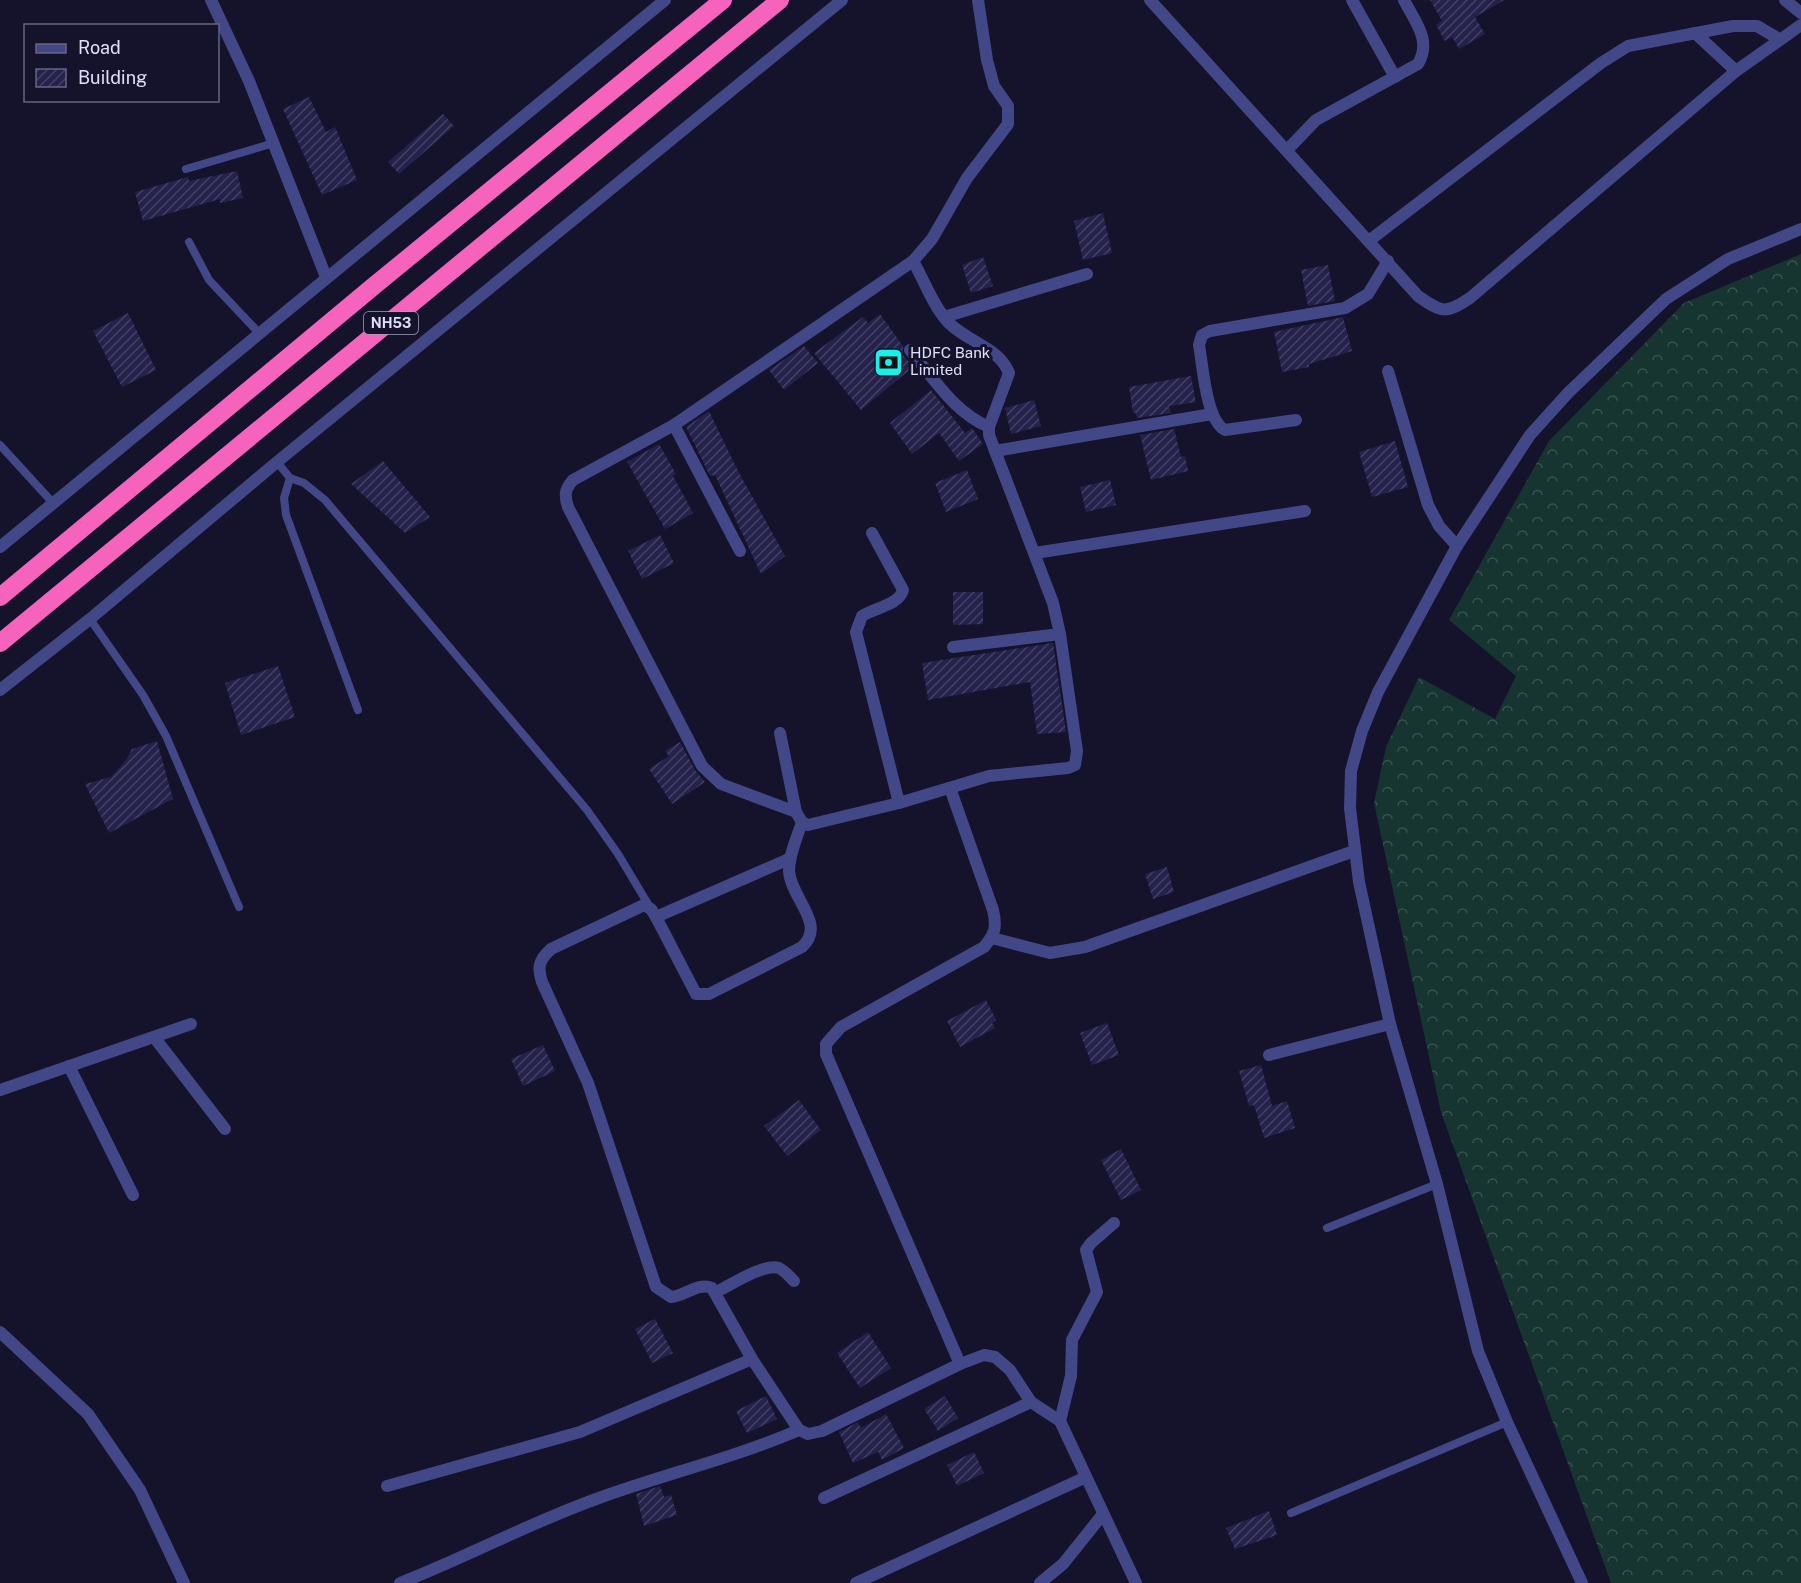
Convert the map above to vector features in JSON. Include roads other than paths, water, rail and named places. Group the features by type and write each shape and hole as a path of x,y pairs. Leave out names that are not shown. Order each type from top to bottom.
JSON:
{"highway":[{"name":"NH53","path":"0,597 366,292 723,0"},
{"name":"NH53","path":"0,643 780,0"}],"street":[{"path":"212,0 249,81 326,277"},
{"path":"0,548 326,277 665,0"},
{"path":"0,690 90,619 277,462 842,0"},
{"path":"913,261 944,317 951,325 998,356 1006,365 1009,373 1008,382 989,427 1053,603 1060,634 1077,751 1075,765 989,776 899,803 817,824 721,784 702,766 565,497 566,488 573,480 674,425 913,261 932,239 967,178 1008,124 1008,106 994,86 987,60 978,0"},
{"path":"1150,0 1370,240 1418,296 1436,309 1451,310 1470,298 1736,71 1801,25"},
{"path":"1352,0 1395,77"},
{"path":"1287,150 1316,120 1418,64 1425,52 1424,38 1404,0"},
{"path":"1785,0 1801,14"},
{"path":"1370,240 1601,63 1628,46 1733,26 1757,26 1779,39"},
{"path":"1695,33 1736,71"},
{"path":"1581,1583 1507,1422 1478,1351 1437,1184 1390,1024 1354,851 1350,808 1351,771 1362,731 1378,693 1457,546 1530,435 1568,393 1666,299 1728,259 1801,229"},
{"path":"1296,420 1225,430 1217,426 1212,414 1199,345 1203,335 1210,331 1345,308 1368,294 1388,261"},
{"path":"944,317 1087,274"},
{"path":"910,350 958,408 972,420 989,427"},
{"path":"1388,371 1428,505 1439,525 1457,546"},
{"path":"996,451 1212,414"},
{"path":"674,425 740,551"},
{"path":"1035,553 1305,511"},
{"path":"872,533 903,590 901,596 895,601 862,616 856,632 899,803"},
{"path":"953,648 1060,634"},
{"path":"780,733 799,817 789,859 789,874 794,890 811,923 810,939 802,947 709,994 696,994 691,989 653,913 644,905 551,948 542,957 538,969 588,1083 656,1287 671,1297 680,1296 706,1285 716,1292 752,1359 799,1430 808,1434 822,1431 960,1364 984,1355 994,1357 1010,1370 1031,1402 1060,1421 1136,1583"},
{"path":"950,788 993,910 997,926 992,938 984,947 841,1027 826,1044 826,1054 960,1364"},
{"path":"992,938 1050,953 1085,947 1354,851"},
{"path":"653,913 789,859"},
{"path":"0,1090 191,1024"},
{"path":"1269,1055 1390,1024"},
{"path":"154,1037 225,1129"},
{"path":"69,1066 133,1195"},
{"path":"1060,1421 1071,1376 1072,1340 1097,1292 1086,1250 1114,1223"},
{"path":"716,1292 763,1269 774,1267 782,1269 794,1281"},
{"path":"0,1332 88,1414 140,1490 184,1583"},
{"path":"387,1486 579,1432 752,1359"},
{"path":"824,1498 1031,1402"},
{"path":"400,1583 598,1498 724,1460 799,1430"},
{"path":"856,1583 1086,1477"},
{"path":"1040,1583 1063,1564 1103,1514"}],"lane":[{"path":"186,169 274,143"},
{"path":"189,242 208,280 259,333"},
{"path":"0,445 53,503"},
{"path":"277,462 290,478 304,483 325,500 587,810 618,854 653,913"},
{"path":"290,478 284,498 286,515 358,710"},
{"path":"90,619 143,696 166,736 239,907"},
{"path":"1327,1228 1437,1184"},
{"path":"1291,1513 1507,1422"}],"place":[{"name":"HDFC Bank Limited","path":"889,362"}]}
